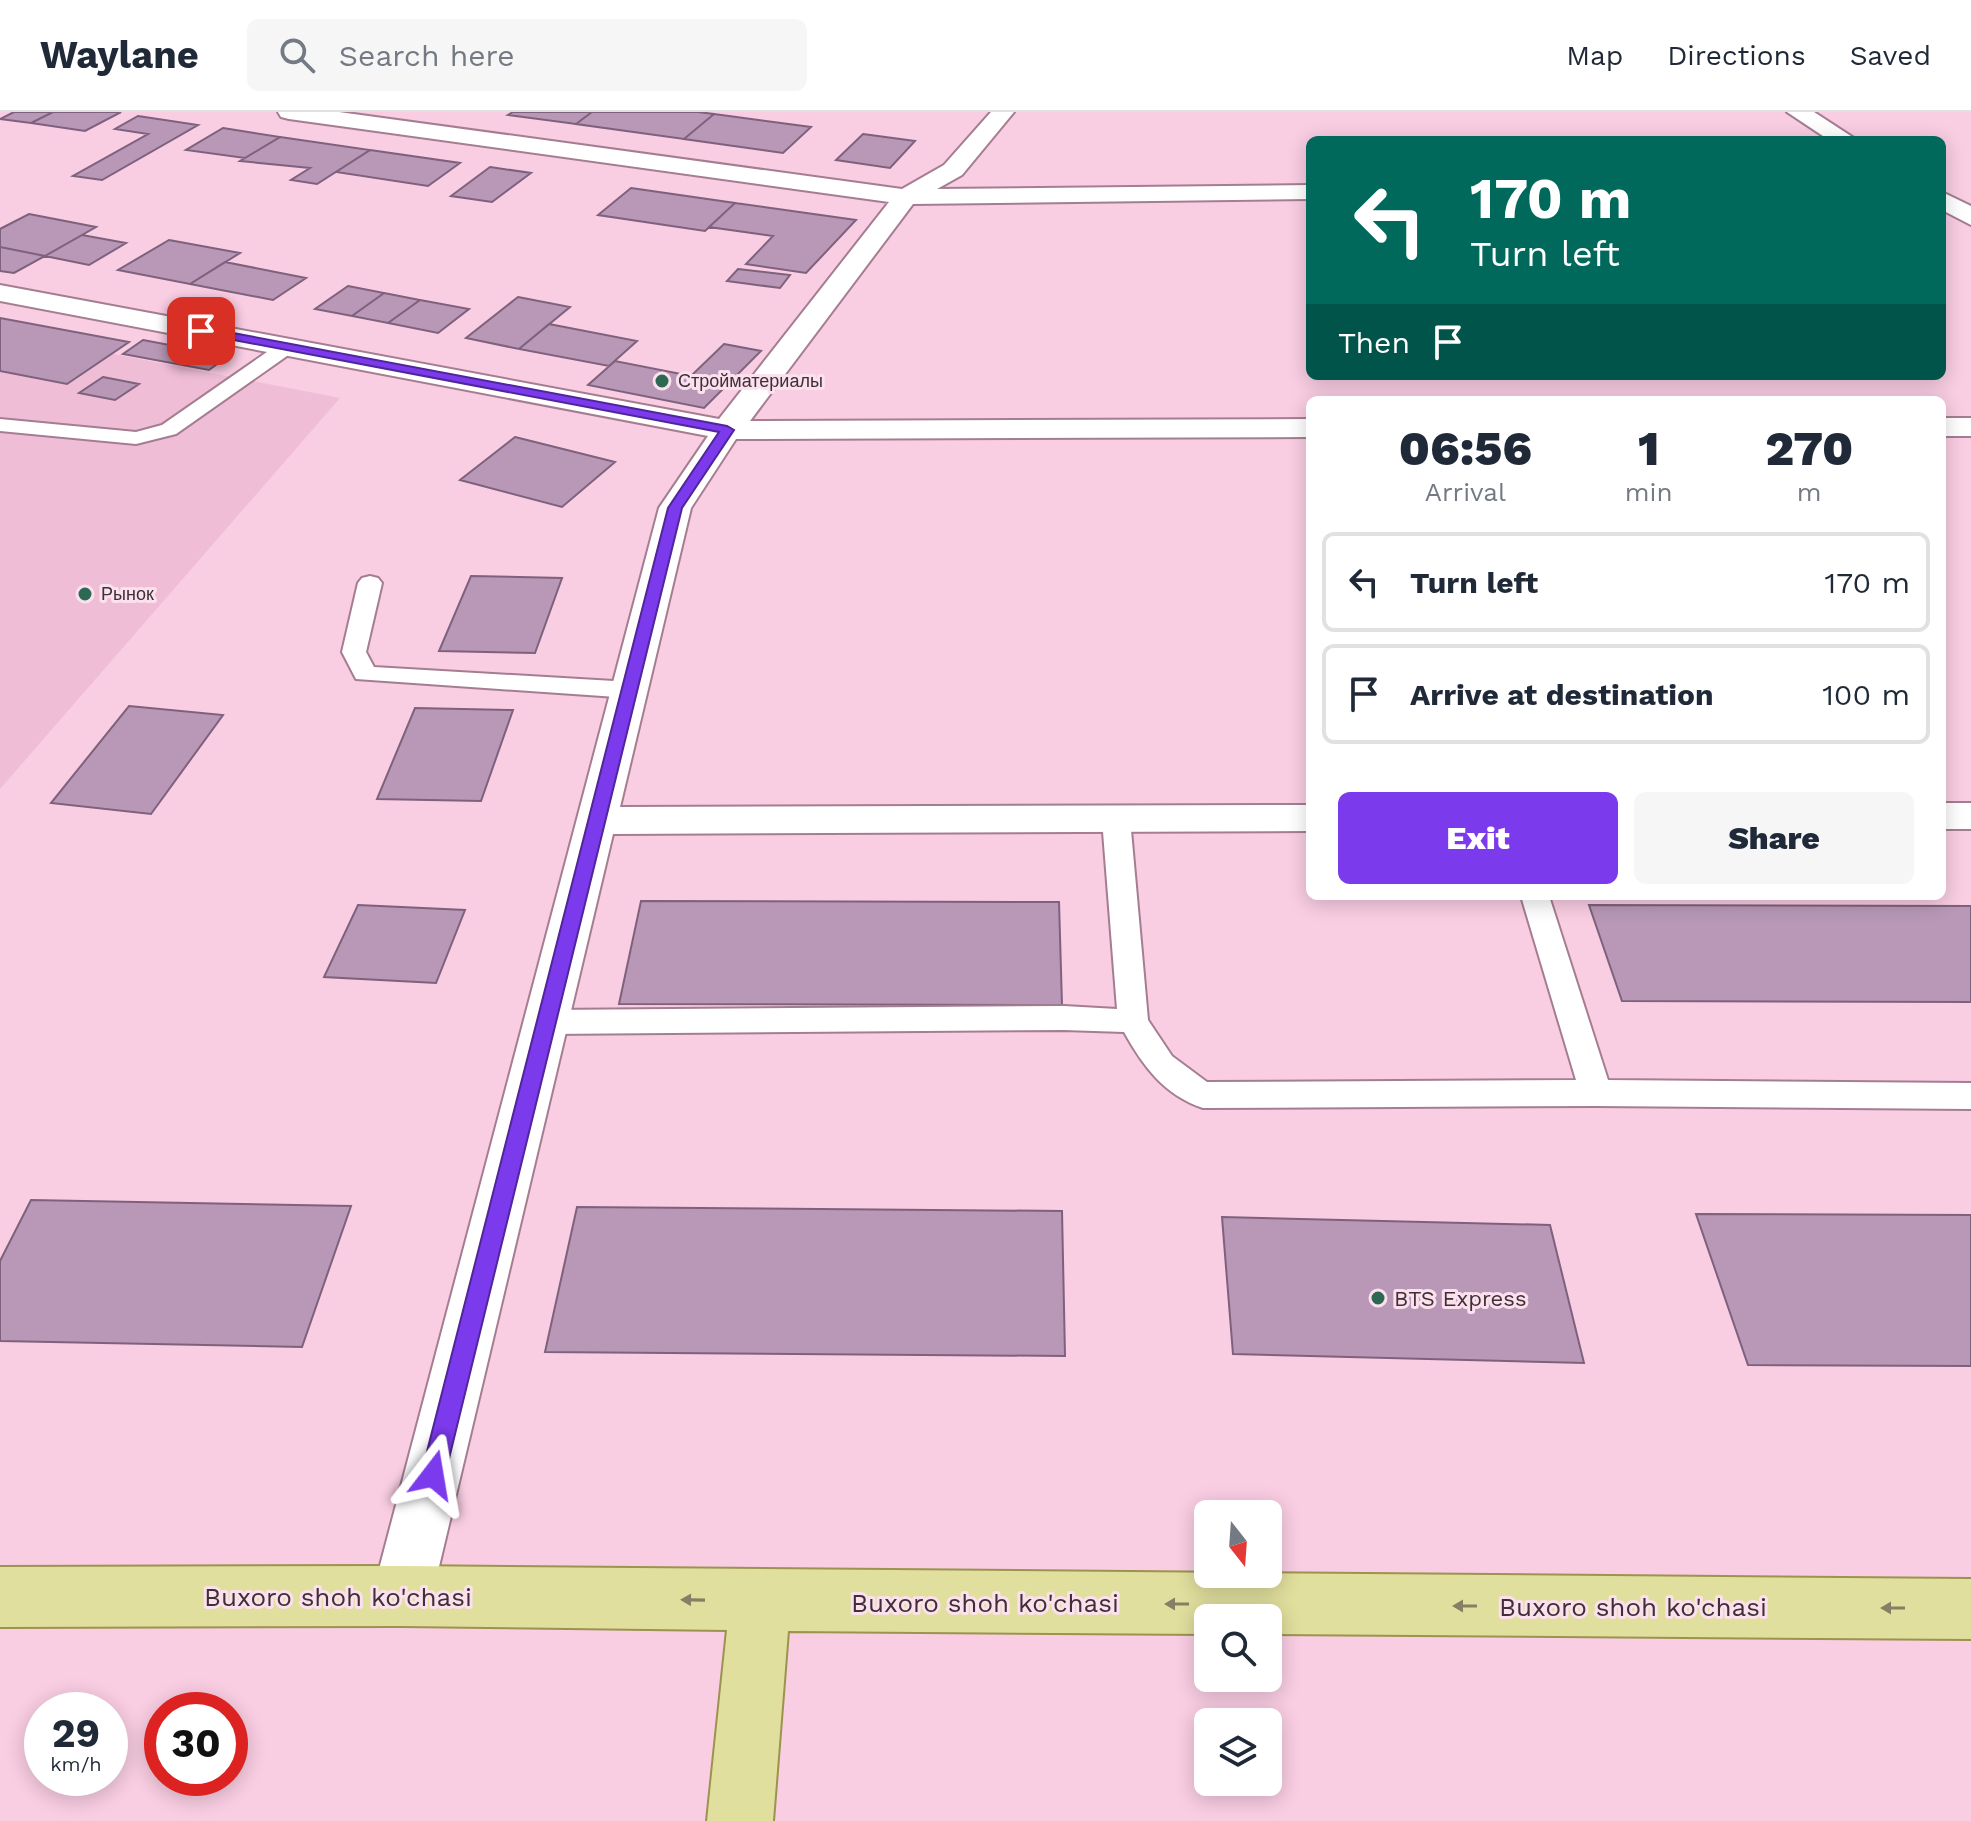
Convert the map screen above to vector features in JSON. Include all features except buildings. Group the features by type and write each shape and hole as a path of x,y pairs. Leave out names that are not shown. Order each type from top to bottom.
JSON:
{"main road":[{"name":"Buxoro shoh ko'chasi","path":"0,1597 402,1596 1971,1609"},
{"path":"740,1821 760,1601"}],"street":[{"path":"289,112 906,197 1306,192"},
{"path":"402,1596 675,508 727,430 906,197 953,170 1003,112"},
{"path":"1798,112 1838,136"},
{"path":"1946,201 1971,217"},
{"path":"0,293 727,430 1306,428"},
{"path":"1946,427 1971,427"},
{"path":"1946,816 1971,816"},
{"path":"598,821 1306,818"}],"lane":[{"path":"0,425 136,438 169,430 287,347"},
{"path":"370,583 354,652 365,674 631,690"},
{"path":"1116,819 1133,1021 1159,1065 1179,1083 1203,1095 1596,1093 1971,1096"},
{"path":"1536,900 1596,1093"},
{"path":"548,1022 1064,1018 1133,1021"}],"shaded area":[{"name":"Рынок","path":"0,332 340,398 0,789"}],"place":[{"name":"Стройматериалы","path":"662,381"},
{"name":"Рынок","path":"85,594"},
{"name":"BTS Express","path":"1378,1298"}],"route":[{"path":"201,331 727,430 675,508 433,1475"}]}
